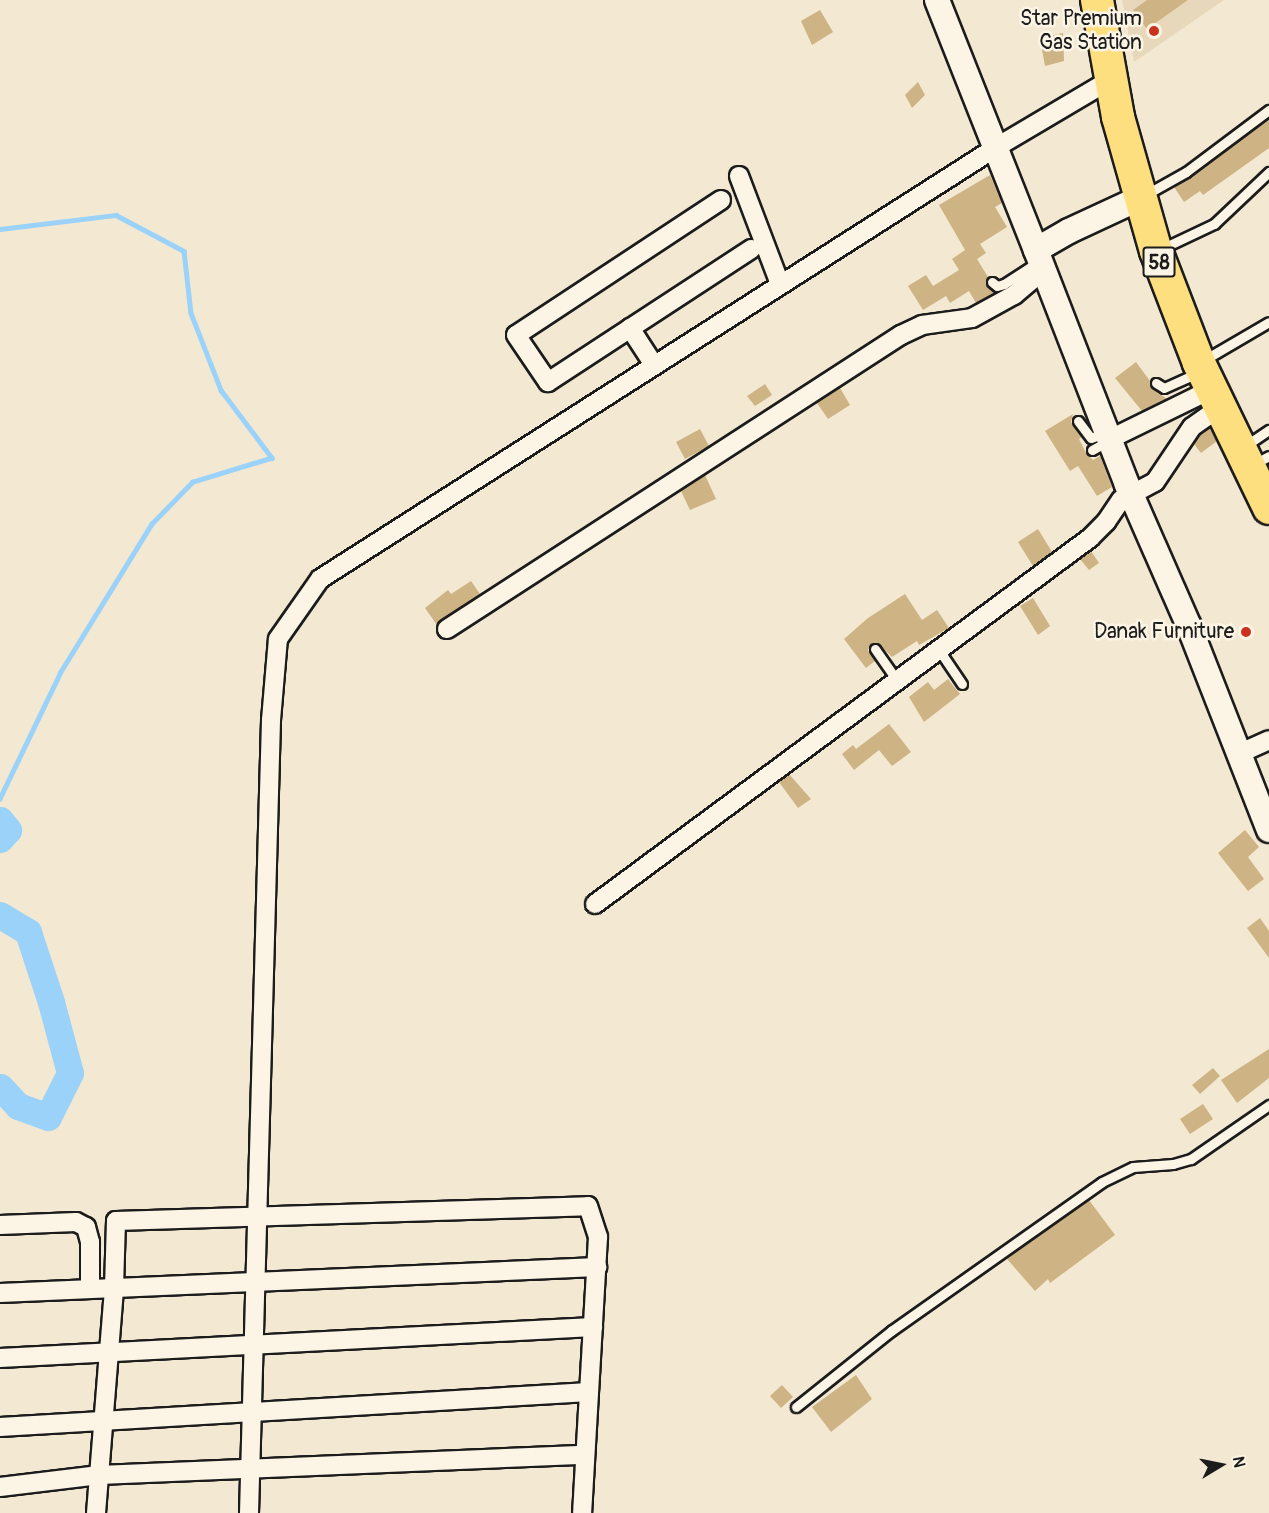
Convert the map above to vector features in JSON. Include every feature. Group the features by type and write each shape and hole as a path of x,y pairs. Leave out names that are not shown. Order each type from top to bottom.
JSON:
{"highway":[{"name":"58","path":"1097,0 1110,80 1156,252 1209,382 1253,457 1269,508"}],"street":[{"path":"937,0 1040,260 1103,441 1131,495 1189,626 1269,830"},
{"path":"249,1513 271,720 278,639 320,579 995,148 1110,80"},
{"path":"739,176 780,284"},
{"path":"447,628 901,334 922,326 972,318 1014,295 1040,260 1069,231 1140,198"},
{"path":"721,200 516,335 548,382 751,249"},
{"path":"630,328 654,365"},
{"path":"1103,441 1209,382"},
{"path":"595,904 1090,538 1106,522 1121,500 1155,482 1192,428 1209,382"},
{"path":"1238,754 1269,740"},
{"path":"96,1513 114,1288 116,1221 588,1206 598,1237 582,1513"},
{"path":"0,1226 76,1222 86,1227 90,1242 90,1289"},
{"path":"0,1293 597,1267"},
{"path":"0,1358 593,1328"},
{"path":"0,1427 589,1392"},
{"path":"0,1487 99,1475 585,1455"}],"lane":[{"path":"1140,198 1186,172 1269,110"},
{"path":"1156,252 1214,224 1269,172"},
{"path":"992,282 997,286 1004,284 1040,260"},
{"path":"1156,383 1164,388 1209,382 1269,322"},
{"path":"1078,421 1091,438 1103,441"},
{"path":"1253,457 1269,430"},
{"path":"875,649 897,680"},
{"path":"939,650 962,684"},
{"path":"796,1407 891,1331 1102,1182 1120,1171 1133,1167 1146,1164 1173,1164 1191,1159 1269,1105"}],"shaded area":[{"name":"Star Premium Gas Station","path":"1122,0 1224,0 1134,62"}],"building":[{"path":"1147,0 1188,0 1147,29 1133,10"},
{"path":"820,10 833,32 812,45 801,21"},
{"path":"1063,33 1064,61 1045,66 1040,38"},
{"path":"918,82 925,95 912,108 905,95"},
{"path":"1269,120 1269,148 1203,195 1200,191 1184,202 1174,187"},
{"path":"990,175 1002,203 995,207 1007,227 980,244 986,253 977,259 988,277 986,285 995,292 976,303 969,291 950,303 946,296 923,310 908,286 926,275 933,286 959,270 952,259 965,250 939,205"},
{"path":"1136,362 1150,381 1150,387 1167,399 1142,411 1115,378"},
{"path":"765,384 772,395 755,406 747,396"},
{"path":"840,388 850,405 828,419 817,403"},
{"path":"1073,414 1071,422 1082,437 1079,439 1086,453 1093,460 1100,456 1112,487 1097,496 1078,466 1070,471 1045,431"},
{"path":"1210,428 1217,441 1201,453 1194,444 1200,435"},
{"path":"700,429 709,446 685,459 676,442"},
{"path":"705,475 716,499 690,510 681,491"},
{"path":"1038,529 1052,552 1033,566 1018,542"},
{"path":"1091,551 1099,563 1089,570 1080,559"},
{"path":"471,581 480,594 437,625 425,608 448,590 451,594"},
{"path":"905,594 922,620 937,610 949,628 919,645 917,641 892,657 878,643 872,643 868,650 875,661 866,668 844,639 868,618"},
{"path":"1033,598 1050,626 1038,635 1020,606"},
{"path":"948,679 960,694 924,722 909,697 928,682 934,690"},
{"path":"889,724 911,752 892,766 879,750 854,770 842,754 853,745 856,749"},
{"path":"789,774 811,799 798,808 779,782"},
{"path":"1245,830 1259,847 1248,857 1264,879 1248,891 1218,853"},
{"path":"1260,918 1269,931 1269,958 1247,928"},
{"path":"1269,1049 1269,1078 1237,1103 1221,1080"},
{"path":"1213,1068 1220,1076 1200,1094 1192,1085"},
{"path":"1203,1104 1213,1119 1190,1134 1180,1119"},
{"path":"1089,1200 1115,1235 1050,1283 1048,1279 1035,1291 1007,1259"},
{"path":"856,1375 872,1399 831,1432 812,1407"},
{"path":"782,1385 793,1397 781,1408 770,1396"}],"waterway":[{"path":"0,229 116,215 184,251 191,313 221,390 272,458 193,482 152,524 61,672 0,799"},
{"path":"0,820 8,830 0,839"},
{"path":"0,915 28,932 51,1002 70,1073 48,1117 18,1106 0,1087"}],"place":[{"name":"Star Premium Gas Station","path":"1154,31"},
{"name":"Danak Furniture","path":"1246,632"}]}
